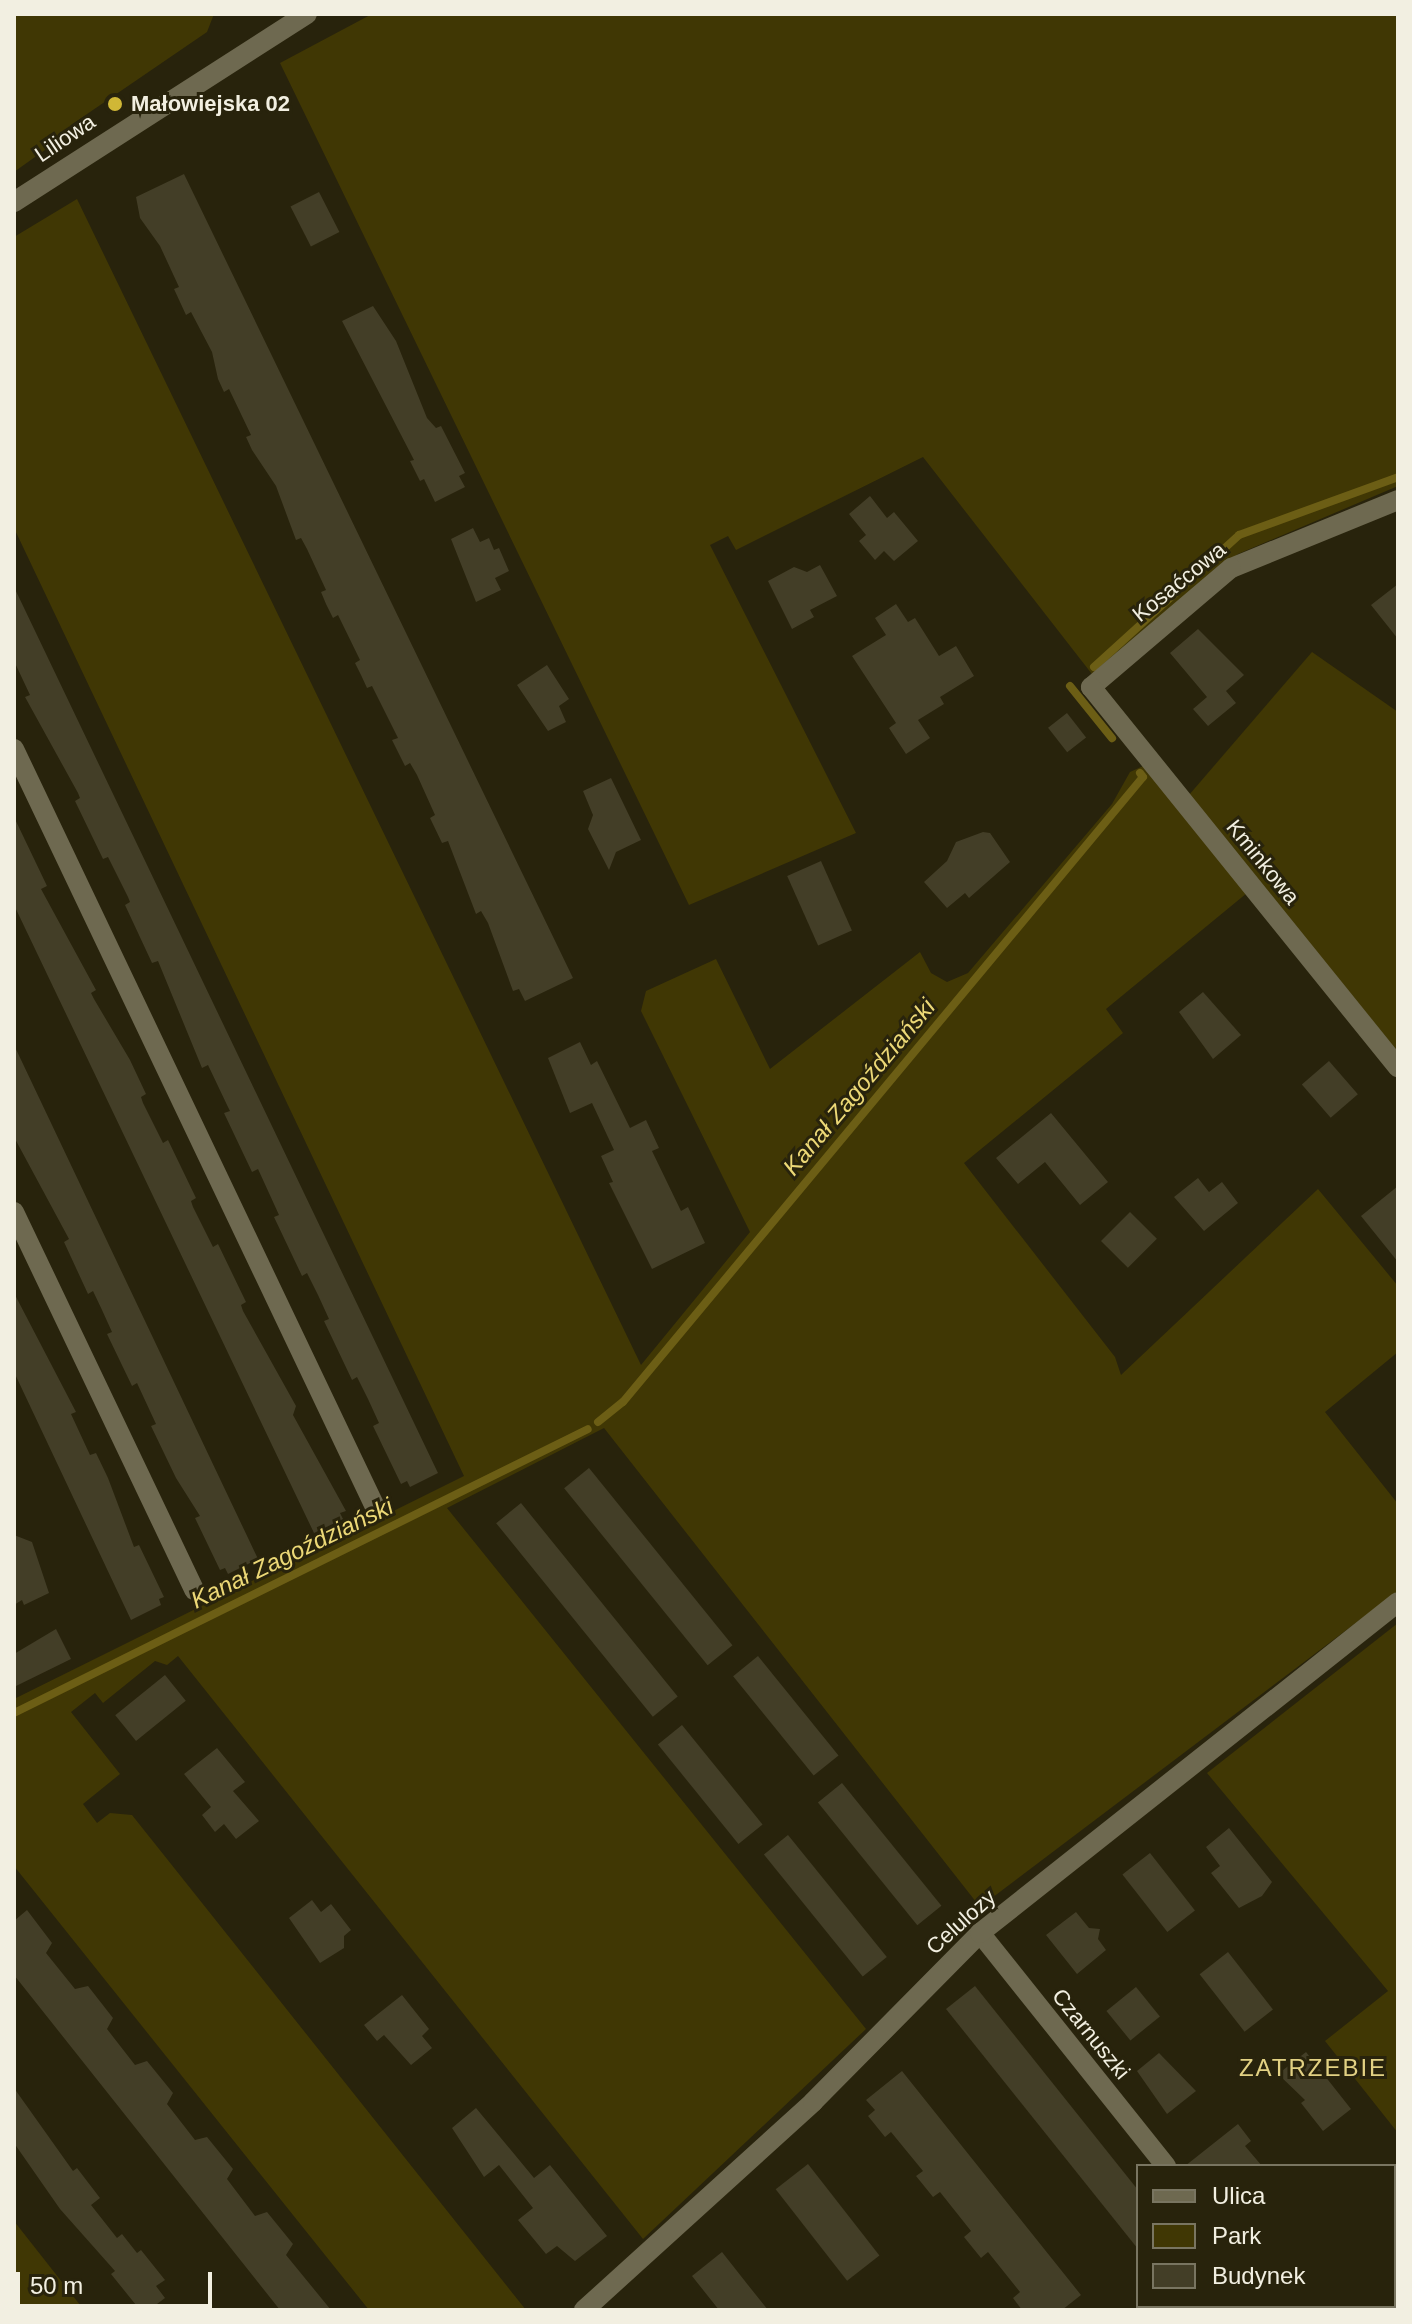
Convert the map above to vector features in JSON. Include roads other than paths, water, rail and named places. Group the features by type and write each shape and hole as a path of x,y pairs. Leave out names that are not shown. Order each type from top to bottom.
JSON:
{"street":[{"name":"Liliowa","path":"14,202 307,14"},
{"name":"Kosaćcowa","path":"1091,687 1231,568 1398,500"},
{"name":"Kminkowa","path":"1091,687 1398,1068"},
{"path":"14,749 375,1507"},
{"path":"14,1212 194,1590"},
{"name":"Celulozy","path":"584,2310 813,2102 980,1933 1398,1602"},
{"name":"Czarnuszki","path":"980,1933 1164,2164"}],"waterway":[{"name":"Kanał Zagoździański","path":"1094,667 1239,535 1398,477"},
{"name":"Kanał Zagoździański","path":"1070,686 1112,738"},
{"name":"Kanał Zagoździański","path":"598,1422 623,1402 1143,777 1140,773"},
{"name":"Kanał Zagoździański","path":"14,1713 588,1429"}],"place":[{"name":"Małowiejska 02","path":"115,104"}],"district":[{"name":"ZATRZEBIE","path":"1313,2068"}]}
